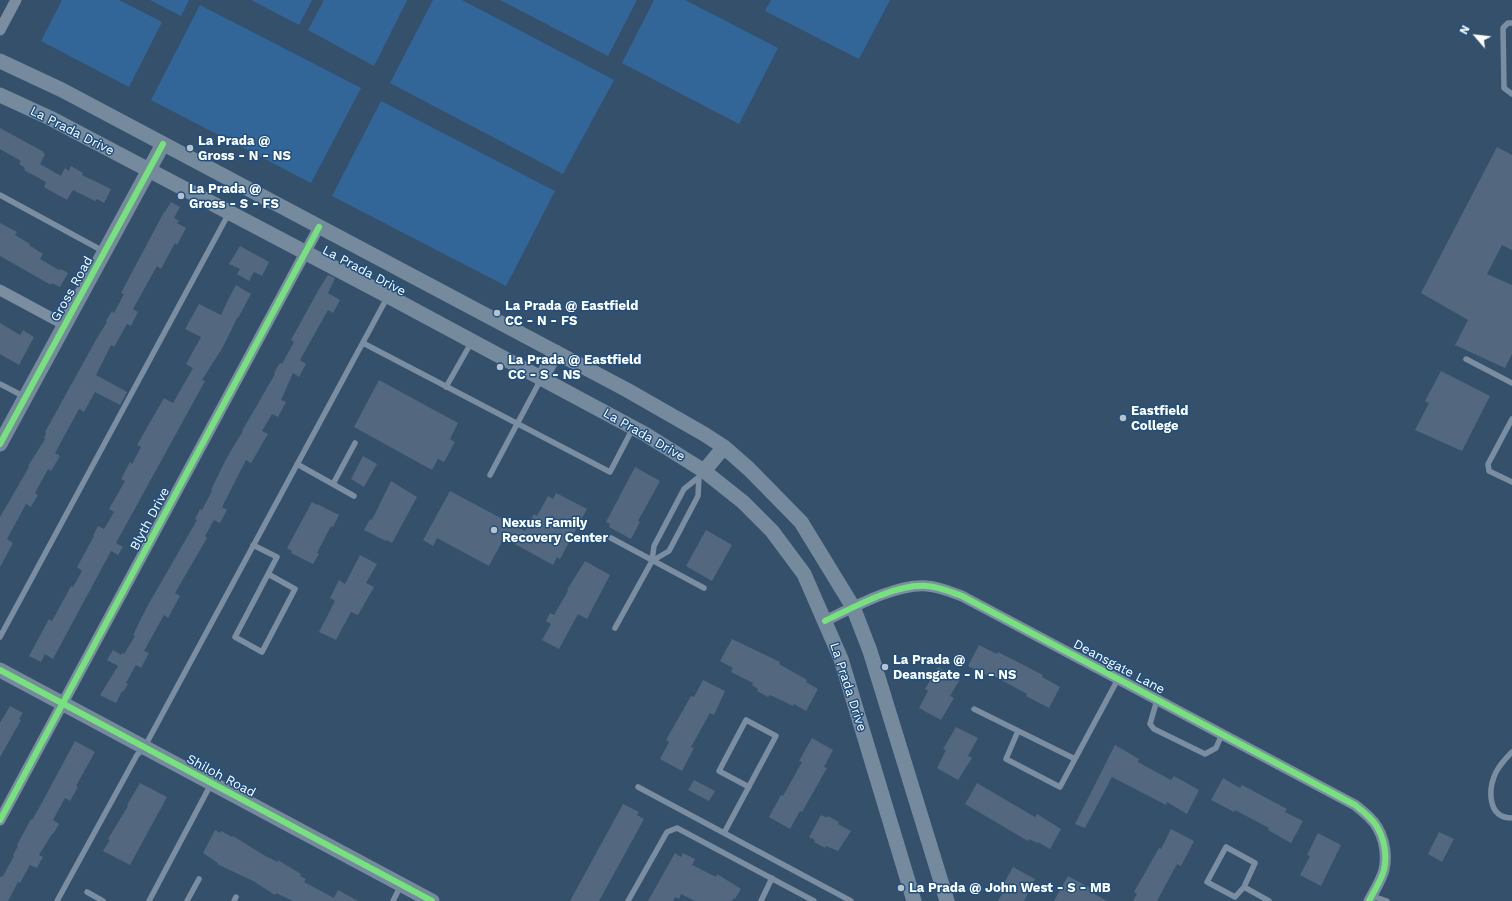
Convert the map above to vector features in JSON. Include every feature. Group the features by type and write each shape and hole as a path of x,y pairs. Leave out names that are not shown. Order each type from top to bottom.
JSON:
{"main road":[{"name":"La Prada Drive","path":"0,61 62,90 164,144 627,390 704,434 724,447 749,469 801,522 853,607"},
{"name":"La Prada Drive","path":"0,95 50,118 230,212 633,428 743,502 772,531 804,574 825,621 841,659 914,901"},
{"name":"Gross Road","path":"0,444 164,144"},
{"path":"541,379 556,352"},
{"path":"702,474 724,447"},
{"path":"853,607 872,658 947,901"},
{"name":"Shiloh Road","path":"0,670 432,901"}],"street":[{"path":"0,30 16,0"},
{"name":"Blyth Drive","path":"0,820 320,227"},
{"path":"0,290 65,325"},
{"name":"Deansgate Lane","path":"825,621 853,607 910,586 943,588 962,596 1355,805 1370,817 1383,839 1385,855 1384,869 1370,898"}],"lane":[{"path":"1512,23 1508,23 1503,28 1504,88 1512,94"},
{"path":"0,195 105,252"},
{"path":"0,637 230,212"},
{"path":"58,901 137,755 144,748 388,296"},
{"path":"446,387 472,341"},
{"path":"363,343 610,472 633,428"},
{"path":"1466,359 1512,383"},
{"path":"490,475 541,379"},
{"path":"0,384 25,398"},
{"path":"1512,419 1488,464 1489,471 1512,482"},
{"path":"333,484 356,442"},
{"path":"297,464 354,496"},
{"path":"615,628 652,560 654,546 684,489 702,474"},
{"path":"652,560 669,551 698,496 702,474"},
{"path":"611,538 704,588"},
{"path":"253,545 277,557 268,574 235,637 262,652 295,589 268,574"},
{"path":"1018,731 1006,759 1060,786 1118,679"},
{"path":"1157,700 1150,724 1154,730 1205,754 1216,748 1222,734"},
{"path":"974,709 1075,759"},
{"path":"724,833 749,787 776,736 746,720 719,772 749,787"},
{"path":"1512,752 1496,772 1492,786 1492,803 1494,810 1503,817 1512,818"},
{"path":"149,901 212,783"},
{"path":"638,787 851,901"},
{"path":"628,901 667,832 677,828 814,901"},
{"path":"1226,847 1255,863 1244,887 1235,897 1207,882 1226,847"},
{"path":"761,901 772,878"},
{"path":"187,901 199,879"},
{"path":"393,901 402,885"},
{"path":"1244,887 1269,901"},
{"path":"87,892 103,901"},
{"path":"1370,898 1387,901"}],"shaded area":[{"path":"62,0 119,0 162,22 129,87 41,41"},
{"path":"150,0 189,0 181,16"},
{"path":"251,0 312,0 299,25"},
{"path":"324,0 407,0 374,66 308,30"},
{"path":"433,0 462,0 614,80 563,174 390,83"},
{"path":"500,0 637,0 608,56"},
{"path":"654,0 685,0 778,48 739,124 622,63"},
{"path":"771,0 890,0 859,59 765,11"},
{"path":"200,5 361,88 311,183 151,100"},
{"path":"381,101 555,191 506,286 332,196"}],"building":[{"path":"0,128 44,152 43,153 45,154 40,164 61,176 65,168 69,171 71,166 83,173 82,175 111,189 104,203 97,199 95,201 73,190 67,200 44,187 46,182 24,170 25,168 19,164 21,161 0,149"},
{"path":"1497,147 1512,155 1512,250 1502,245 1487,274 1512,285 1512,354 1505,368 1455,345 1468,320 1421,293"},
{"path":"171,202 180,207 174,218 179,221 177,223 186,228 177,245 175,243 161,269 157,266 133,309 138,312 131,326 127,324 114,347 111,345 96,375 127,392 120,405 95,392 84,412 79,409 55,453 60,456 51,471 48,469 35,493 38,495 31,507 26,504 7,539 13,543 0,567 0,517 29,467 28,466 45,439 45,432 107,322 106,321 112,311 114,313 124,294 121,293 164,212"},
{"path":"0,223 17,232 15,235 43,254 40,259 59,270 61,269 68,273 60,287 52,283 51,285 0,256"},
{"path":"240,246 269,262 262,276 254,272 249,281 237,274 240,269 229,264"},
{"path":"328,275 335,278 328,293 340,300 333,313 328,310 300,360 306,364 299,377 293,373 281,400 286,402 278,417 272,414 262,431 268,434 251,463 246,460 222,507 227,510 220,523 214,520 205,536 207,538 175,593 180,596 168,618 164,615 144,651 149,653 141,668 136,665 126,683 128,684 123,692 122,691 116,703 100,695 118,666 107,660 113,650 121,655 122,653 124,654 135,636 133,635 148,605 197,520 195,519 200,509 202,510 212,491 211,490 226,459 275,374 274,373 280,363 282,364 294,342 291,340"},
{"path":"236,285 251,294 223,347 202,380 205,381 116,543 123,547 118,555 111,551 53,659 45,654 41,662 29,656 49,619 52,621 71,586 73,587 82,571 77,567 98,526 104,529 114,512 109,509 125,481 121,479 130,462 132,464 141,447 137,445 164,398 173,403 193,368 186,364 201,337 185,329 199,304 221,315"},
{"path":"0,323 20,335 23,330 34,337 19,365 0,354"},
{"path":"1441,371 1490,396 1462,451 1415,430 1429,403 1425,401"},
{"path":"379,380 458,423 450,439 455,442 444,462 438,459 432,470 354,427"},
{"path":"363,456 377,464 364,487 351,479"},
{"path":"635,467 660,481 638,521 640,522 631,539 609,527 610,524 606,522"},
{"path":"391,481 417,497 392,543 364,530 370,519 372,520"},
{"path":"450,491 525,531 534,514 537,516 548,496 553,499 556,493 587,509 560,559 557,557 553,565 504,538 489,566 437,538 433,546 423,540"},
{"path":"312,502 339,515 333,527 331,526 313,564 291,553 292,551 287,548"},
{"path":"706,530 732,545 712,581 686,566"},
{"path":"360,555 377,564 366,583 374,587 358,615 351,612 336,640 319,632 335,601 330,598 339,580 345,584"},
{"path":"585,561 610,575 587,619 578,614 559,649 542,640 551,624 546,621 550,613 554,615"},
{"path":"732,639 780,662 779,664 807,680 806,682 818,689 806,711 794,704 793,706 770,695 768,697 757,691 758,689 752,685 753,683 731,672 733,668 720,661"},
{"path":"979,645 997,654 998,652 1043,675 1042,677 1060,687 1049,708 992,675 991,677 968,666"},
{"path":"938,667 960,679 950,696 954,698 941,720 919,708 928,691 925,689"},
{"path":"703,680 725,691 714,715 710,713 691,747 694,748 682,771 660,759 669,742 666,740 691,696 694,697"},
{"path":"10,706 23,713 19,719 21,720 0,757 0,723"},
{"path":"956,727 978,738 968,756 972,758 958,780 937,768 946,750 943,749"},
{"path":"812,738 833,750 824,767 827,768 802,812 800,811 790,829 769,817 781,795 783,796 802,762 799,761"},
{"path":"75,741 95,752 76,786 78,787 70,801 65,798 53,820 59,824 39,855 43,857 37,868 30,865 20,883 18,882 8,901 0,901 0,877 3,876 14,856 13,855 18,846 17,845"},
{"path":"1115,745 1139,759 1138,762 1171,780 1174,776 1199,790 1187,814 1167,802 1166,805 1112,777 1085,828 1075,824"},
{"path":"1223,778 1240,788 1242,785 1287,809 1285,812 1303,821 1291,843 1268,830 1269,828 1235,810 1234,812 1211,800"},
{"path":"694,780 715,791 709,801 688,790"},
{"path":"140,783 167,797 130,865 103,851 110,840 108,839"},
{"path":"977,783 1035,817 1037,814 1061,829 1050,849 1038,842 1037,843 1029,839 1028,841 965,804"},
{"path":"623,804 639,812 637,815 644,819 599,901 570,901"},
{"path":"821,815 827,818 828,816 839,822 838,824 851,831 838,851 826,846 825,848 814,842 815,840 809,837"},
{"path":"1171,829 1194,841 1181,866 1177,864 1157,901 1133,901 1137,894 1134,892 1159,848 1161,849"},
{"path":"215,830 220,833 221,831 232,837 233,836 267,857 278,862 278,860 301,874 300,876 306,879 304,882 334,898 338,890 358,901 293,901 276,893 275,895 253,881 217,864 218,863 203,853"},
{"path":"1439,832 1454,839 1442,862 1428,854"},
{"path":"1318,833 1341,845 1321,886 1300,875 1310,856 1307,855"},
{"path":"675,853 681,857 683,853 695,859 692,865 716,877 717,874 741,889 735,899 734,898 732,901 695,901 681,894 679,899 675,897 673,901 648,901"},
{"path":"1013,867 1035,879 1024,901 998,901 1002,894 999,892"},
{"path":"1068,876 1090,888 1089,891 1107,901 1054,901"}],"cycle path":[{"path":"0,444 163,144"},
{"path":"0,820 319,227"},
{"path":"825,621 861,603 902,588 927,586 962,596 1355,805 1374,822 1381,835 1385,849 1384,870 1369,901"},
{"path":"0,670 432,901"}],"place":[{"name":"La Prada @ Gross - N - NS","path":"190,148"},
{"name":"La Prada @ Gross - S - FS","path":"181,196"},
{"name":"La Prada @ Eastfield CC - N - FS","path":"497,313"},
{"name":"La Prada @ Eastfield CC - S - NS","path":"500,367"},
{"name":"Eastfield College","path":"1123,418"},
{"name":"Nexus Family Recovery Center","path":"494,530"},
{"name":"La Prada @ Deansgate - N - NS","path":"885,667"},
{"name":"La Prada @ John West - S - MB","path":"901,888"}]}
